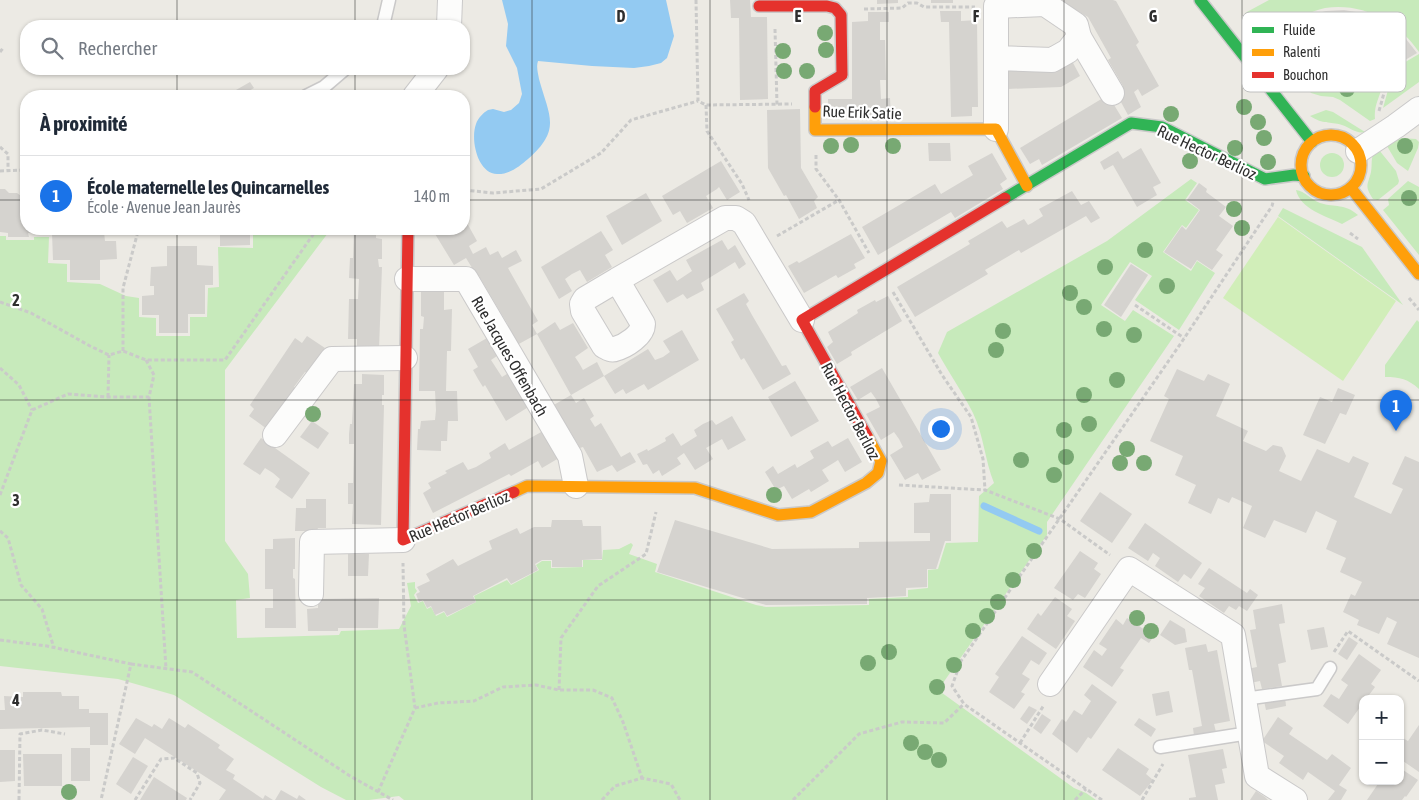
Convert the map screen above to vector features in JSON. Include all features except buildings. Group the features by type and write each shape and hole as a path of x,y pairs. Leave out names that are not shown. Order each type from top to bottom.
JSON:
{"street":[{"path":"449,20 450,0"},
{"path":"1200,0 1242,53"},
{"path":"1027,186 996,129 996,6 1045,4 1076,25 1079,37 1112,93"},
{"path":"759,6 826,6 835,8 838,11"},
{"name":"Rue Erik Satie","path":"838,11 841,15 842,75 815,90 815,130 996,129"},
{"path":"996,58 1052,60 1068,51 1079,37"},
{"path":"420,90 431,75"},
{"path":"1273,92 1312,142"},
{"path":"1358,151 1388,120 1419,109"},
{"path":"1388,120 1419,134"},
{"name":"Rue Hector Berlioz","path":"408,235 402,540 527,486 695,488 778,515 811,512 866,483 878,473 881,461 802,320 1131,124 1162,127 1265,179 1294,175 1304,176"},
{"path":"1322,137 1342,138 1351,143 1358,151 1361,160 1361,170 1358,180 1351,188 1341,193 1330,195 1319,193 1310,186 1304,176 1301,167 1306,149 1312,142 1322,137"},
{"path":"1351,188 1419,274"},
{"path":"618,280 725,218 736,218 744,223 802,320"},
{"name":"Rue Jacques Offenbach","path":"406,279 466,279 570,456 576,486"},
{"path":"274,435 332,359 405,358"},
{"path":"311,594 312,542 402,540"},
{"path":"1050,684 1129,569 1233,635 1257,776 1295,800"}],"lane":[{"path":"384,20 389,0"},
{"path":"317,90 338,75"},
{"path":"1244,699 1317,689 1330,668"},
{"path":"1160,748 1249,733"}],"path":[{"path":"696,0 698,101"},
{"path":"838,11 902,8 908,3 917,3 924,7 976,7"},
{"path":"775,6 777,105"},
{"path":"0,52 4,47"},
{"path":"1384,92 1378,108 1388,120"},
{"path":"470,191 493,193 541,189 601,153 631,120 698,101 706,105 815,104"},
{"path":"706,105 707,131 742,184 752,206 736,218"},
{"path":"815,130 816,168 839,200 942,375 971,417 983,459 985,490"},
{"path":"0,147 8,154 8,170"},
{"path":"0,171 20,170"},
{"path":"1102,800 964,704 952,686 961,661 1184,338 1272,206 1279,178"},
{"path":"758,247 839,200"},
{"path":"123,351 123,288 137,235"},
{"path":"0,302 31,313 110,355 123,351 146,360 225,360 313,235"},
{"path":"1135,305 1184,338"},
{"path":"108,397 110,355"},
{"path":"146,360 154,375 149,397 166,669"},
{"path":"0,368 19,385 32,410"},
{"path":"0,495 32,410 68,394 108,397 149,397"},
{"path":"866,483 985,490 1060,519 1129,569"},
{"path":"559,690 562,638 598,586 646,554 662,487"},
{"path":"0,531 8,538 21,585 42,609 54,648"},
{"path":"378,792 414,708 404,625 402,540"},
{"path":"1330,668 1332,654 1348,631 1419,681"},
{"path":"0,640 54,648 131,664 192,672 350,776 393,800"},
{"path":"101,800 131,664"},
{"path":"1020,742 1043,707 1050,684"},
{"path":"414,708 474,701 503,687 536,685 559,690 592,690 612,698 624,722 642,778"},
{"path":"793,800 859,734 902,722 944,723 964,704"},
{"path":"19,800 20,734 42,730 65,734"},
{"path":"1142,800 1155,780 1173,745"},
{"path":"135,800 161,759 174,758 197,773 200,783 190,800"},
{"path":"602,800 615,786 642,778 671,784 680,800"},
{"path":"1075,800 1086,789"}],"green space":[{"path":"1269,0 1419,0 1419,52 1406,36 1406,12 1369,12 1339,7 1325,8 1312,12 1247,12"},
{"path":"1419,54 1419,82 1406,91 1406,62"},
{"path":"1380,92 1375,119 1370,121 1340,100 1311,93"},
{"path":"1387,92 1405,92 1383,108"},
{"path":"1326,110 1333,112 1365,132 1323,122 1310,116"},
{"path":"1401,138 1416,139 1419,142 1408,171 1397,163 1387,146 1392,141"},
{"path":"1379,150 1396,171 1399,181 1398,184 1378,200 1373,199 1368,191 1368,185 1373,157"},
{"path":"1332,153 1337,154 1343,160 1343,170 1337,176 1332,177 1327,176 1321,170 1320,165 1321,160 1327,154"},
{"path":"1191,179 1197,183 1185,200 1199,210 1186,228 1182,225 1163,252 1191,271 1197,261 1215,273 1179,330 1135,300 1152,276 1130,262 1101,305 1125,321 1133,310 1174,336 1047,522 1047,535 938,690 1074,788 1096,800 404,800 399,796 369,800 346,800 321,787 174,695 118,679 0,666 0,236 6,236 6,240 34,240 34,237 49,237 48,263 67,264 67,282 100,284 126,296 139,298 139,317 156,318 156,336 190,336 190,317 207,317 208,288 219,287 218,247 253,248 253,235 326,235 225,370 225,541 248,574 250,598 236,600 237,638 339,635 341,631 399,629 411,606 407,583 415,582 417,591 414,595 418,603 423,601 427,609 431,607 436,616 444,612 447,617 476,602 474,596 507,580 511,585 539,570 536,565 542,561 551,561 551,568 583,567 583,560 602,560 603,550 619,549 631,543 633,545 629,554 657,564 655,572 766,607 869,605 869,599 908,597 908,590 928,588 928,570 938,569 946,543 978,542 979,496 994,483 980,431 973,413 938,353 947,332 1107,241"},
{"path":"1408,181 1419,187 1419,255 1383,210 1389,205 1388,199"},
{"path":"1296,190 1320,203 1344,207 1358,215 1342,224 1308,207 1298,197"},
{"path":"1283,208 1362,247 1403,305 1278,216"},
{"path":"1278,217 1396,301 1343,381 1223,298"},
{"path":"1417,320 1419,322 1419,389 1404,379 1385,377 1385,365"}],"water":[{"path":"502,0 666,0 674,36 667,58 661,63 649,66 634,68 538,61 539,79 549,113 549,130 539,148 522,164 507,173 491,173 485,169 477,155 474,139 476,124 488,110 493,109 504,112 511,110 519,103 522,94 517,68 506,46 508,24"}],"waterway":[{"path":"984,506 1039,531"}],"traffic: fast":[{"path":"1200,0 1242,53"},
{"path":"1273,92 1312,142"},
{"path":"1005,198 1131,123 1162,127 1265,179 1294,175 1304,176"}],"traffic: slow":[{"path":"815,107 815,130 996,129 1027,186"},
{"path":"1331,135 1347,140 1352,144 1356,149 1361,165 1356,181 1352,186 1347,190 1331,195 1315,190 1310,186 1306,181 1301,165 1306,149 1310,144 1315,140 1331,135"},
{"path":"1351,188 1419,274"},
{"path":"514,492 527,486 695,488 778,515 811,512 866,483 878,473 881,461 867,436"}],"traffic: jam":[{"path":"759,6 827,6 835,8 841,15 842,75 815,91 815,107"},
{"path":"867,436 802,320 1005,198"},
{"path":"408,235 403,540 514,492"}],"place":[{"name":"École maternelle les Quincarnelles","path":"1396,431"}]}
